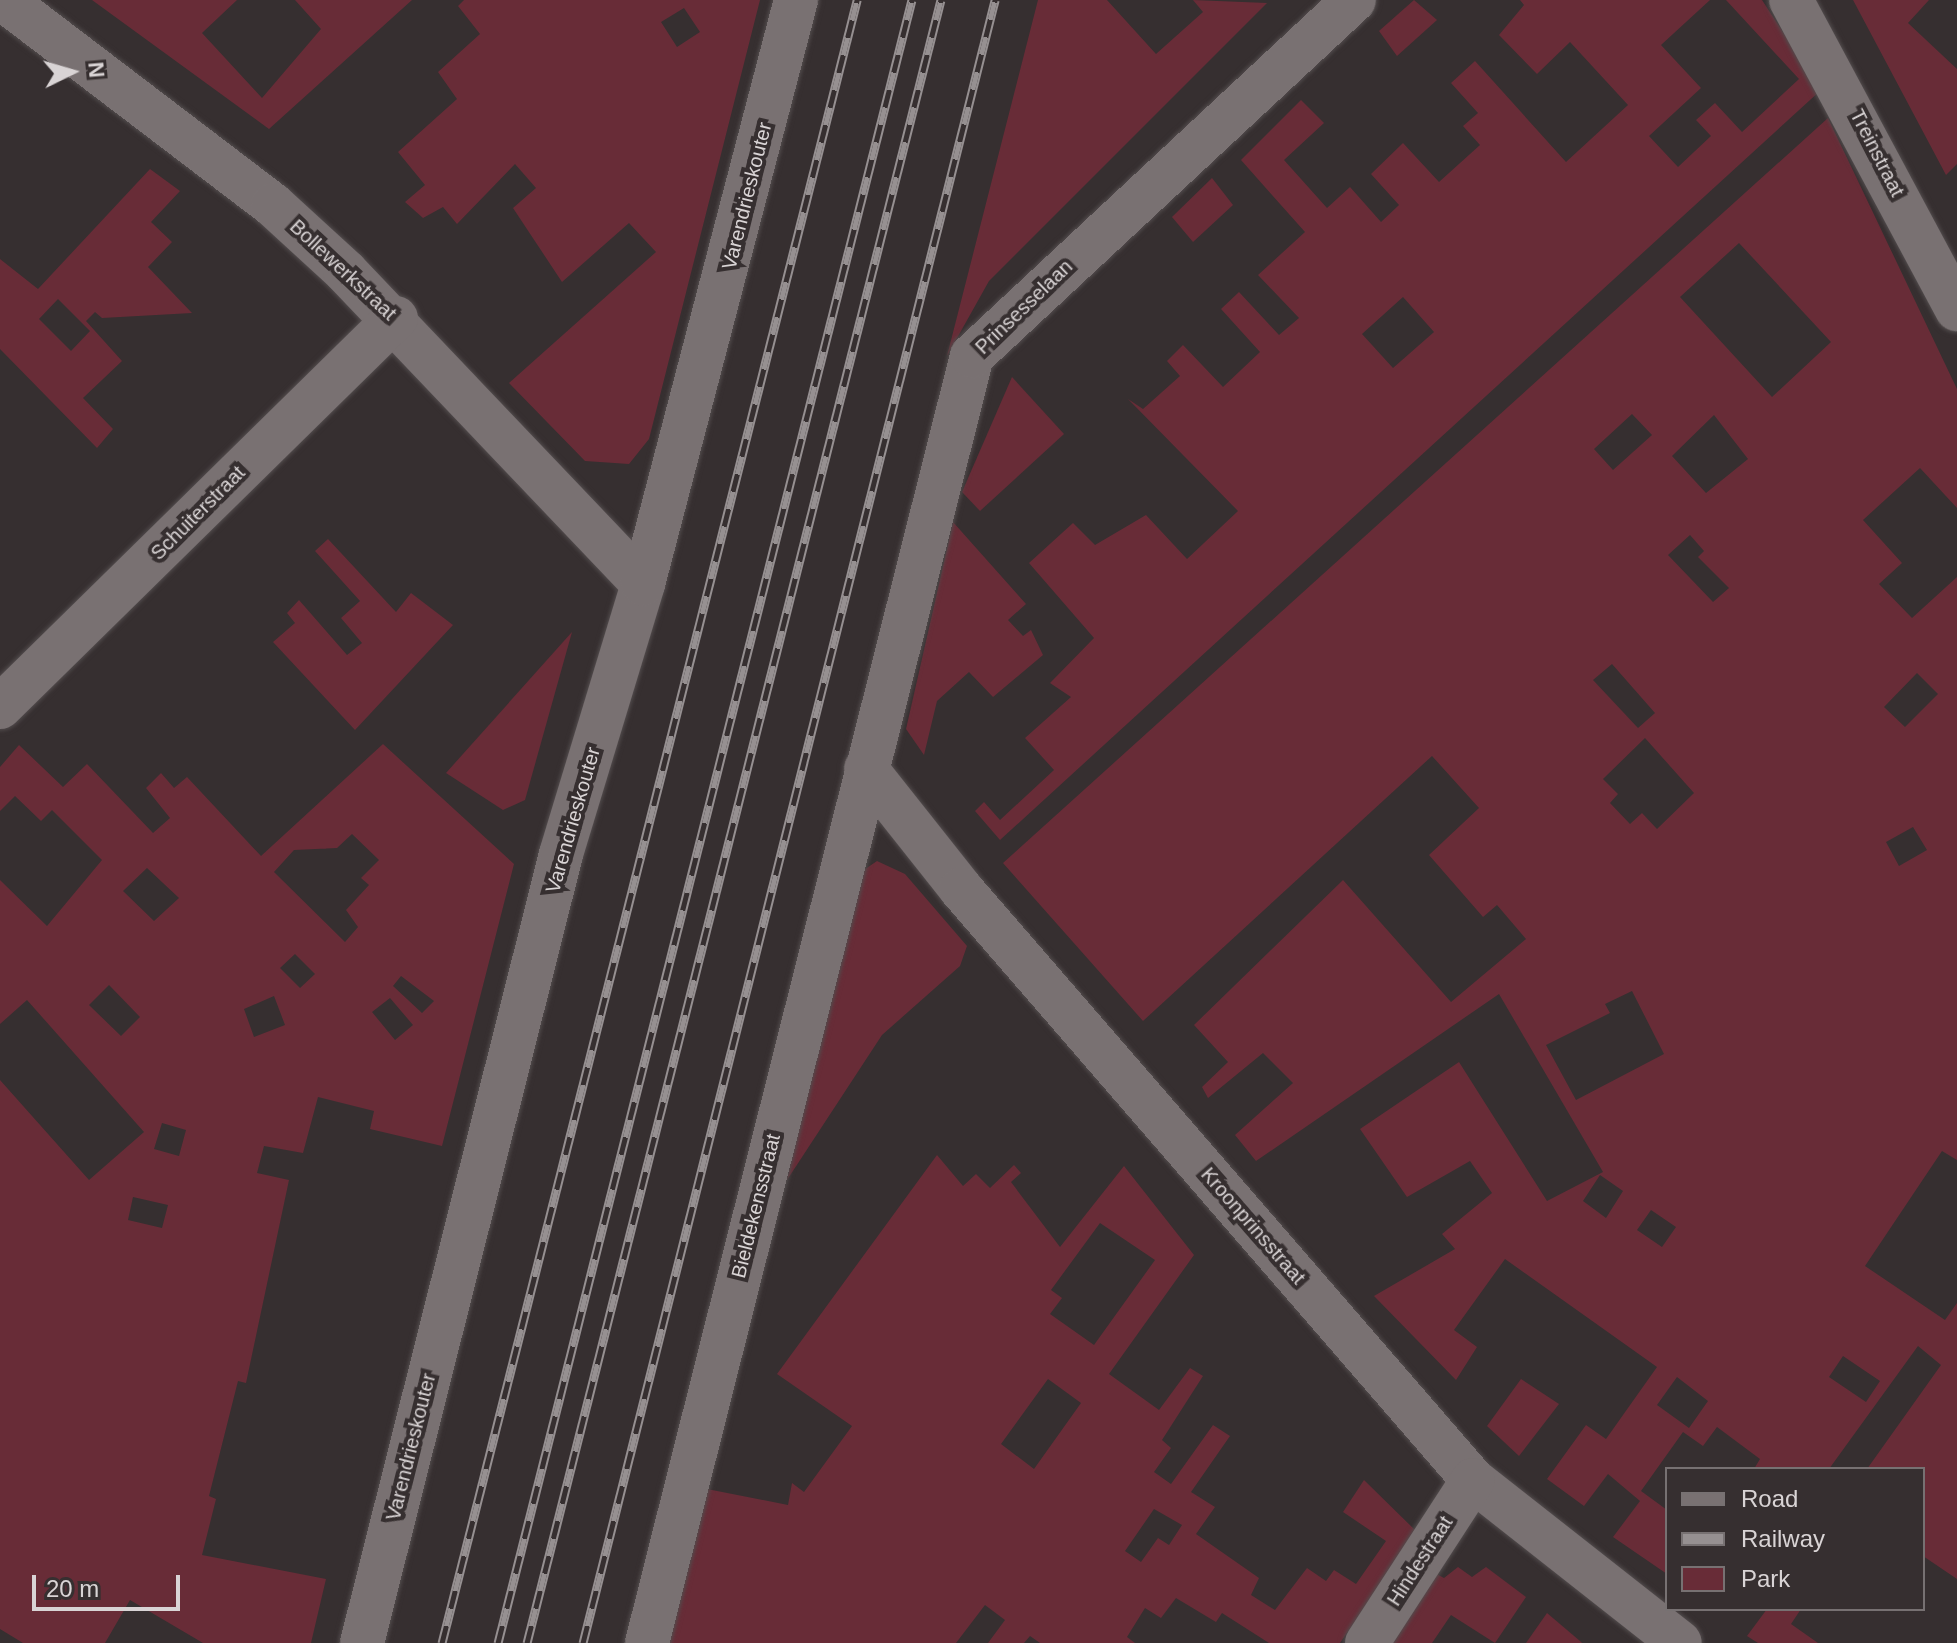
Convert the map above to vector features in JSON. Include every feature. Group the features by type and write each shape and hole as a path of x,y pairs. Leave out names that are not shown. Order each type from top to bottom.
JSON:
{"street":[{"name":"Bollewerkstraat","path":"4,0 273,205 396,318 643,584"},
{"name":"Varendrieskouter","path":"362,1643 561,854 643,584 796,0"},
{"name":"Prinsesselaan","path":"866,769 972,356 1354,0"},
{"name":"Treinstraat","path":"1791,0 1957,309"},
{"name":"Schuiterstraat","path":"0,707 396,318"},
{"name":"Kroonprinsstraat","path":"866,769 961,889 1473,1480 1680,1643"},
{"name":"Bieldekensstraat","path":"647,1643 866,769"},
{"name":"Hindestraat","path":"1367,1643 1473,1480"}],"green space":[{"path":"92,0 237,0 202,33 262,98 321,29 295,0 412,0 269,129"},
{"path":"464,0 760,0 649,439 629,464 585,461 509,383 656,252 629,223 562,282 513,208 536,188 515,164 457,224 443,207 423,218 405,202 425,185 398,152 457,99 438,72 480,34 458,6","holes":["684,8 700,32 677,47 661,22"]},
{"path":"1038,0 1107,0 1156,54 1203,12 1193,0 1267,3 989,281 947,356"},
{"path":"1414,0 1437,20 1397,56 1379,31"},
{"path":"1520,0 1710,0 1661,45 1701,88 1649,136 1678,167 1711,136 1696,120 1715,103 1742,132 1799,79 1726,0 1762,0 1821,90 1000,840 975,811 984,802 1000,820 1054,770 1025,738 1071,697 1050,683 1094,638 1029,563 1073,523 1095,545 1146,515 1187,559 1238,511 1128,399 1143,409 1180,376 1167,361 1183,345 1223,387 1260,352 1221,309 1239,292 1279,335 1299,318 1258,275 1305,232 1241,160 1301,100 1324,123 1284,160 1327,208 1350,187 1381,222 1399,205 1371,174 1403,143 1439,182 1480,145 1463,126 1478,113 1451,83 1475,61 1566,162 1628,105 1570,42 1537,74 1499,35 1524,5","holes":["1403,297 1434,332 1393,368 1362,334"]},
{"path":"1853,0 1929,0 1908,23 1957,69 1957,164 1946,175"},
{"path":"1828,118 1957,389 1957,508 1920,468 1863,520 1902,563 1879,584 1912,618 1957,577 1957,1160 1942,1151 1865,1266 1945,1320 1957,1303 1957,1579 1925,1557 1925,1467 1868,1467 1941,1365 1918,1346 1830,1467 1755,1467 1760,1459 1717,1427 1703,1446 1683,1432 1641,1491 1665,1509 1665,1573 1613,1537 1640,1501 1608,1474 1584,1506 1547,1479 1586,1425 1606,1439 1657,1367 1505,1259 1454,1330 1477,1347 1456,1380 1374,1296 1455,1249 1442,1234 1492,1193 1470,1161 1407,1197 1360,1129 1459,1062 1547,1201 1603,1172 1499,994 1256,1161 1235,1135 1293,1083 1263,1053 1208,1098 1202,1087 1228,1062 1194,1025 1343,880 1451,1002 1526,939 1497,905 1483,917 1429,855 1479,808 1432,756 1143,1021 1003,863","holes":["1739,243 1831,342 1772,397 1680,297","1632,414 1652,435 1613,470 1594,449","1714,415 1748,459 1706,493 1672,456","1690,535 1704,551 1698,557 1729,588 1713,602 1668,555","1612,664 1655,713 1638,728 1593,680","1917,673 1938,694 1905,727 1884,707","1645,738 1694,793 1657,829 1642,813 1630,824 1610,803 1618,794 1603,779","1913,827 1927,850 1899,866 1886,842","1632,991 1664,1054 1576,1100 1546,1045 1610,1013 1605,1004","1600,1175 1623,1191 1606,1218 1583,1201","1651,1210 1676,1227 1662,1247 1637,1230","1843,1356 1880,1381 1866,1402 1829,1377","1677,1377 1708,1401 1689,1428 1657,1405"]},
{"path":"150,169 180,191 151,222 172,242 148,267 192,313 102,318 95,312 86,321 122,361 83,398 113,429 97,448 0,349 0,259 38,289","holes":["58,299 90,331 71,351 39,319"]},
{"path":"1212,178 1233,205 1193,242 1172,217"},
{"path":"1012,377 1064,434 980,511 962,492"},
{"path":"953,522 1026,604 1008,620 1023,636 1031,630 1043,655 993,697 969,672 937,701 924,755 906,729"},
{"path":"328,539 396,612 411,593 453,625 355,730 273,642 295,623 287,613 299,600 347,655 362,643 341,618 360,601 315,551"},
{"path":"572,632 525,800 503,810 446,773"},
{"path":"383,744 514,864 442,1146 370,1129 374,1111 318,1097 303,1153 264,1146 257,1173 289,1180 246,1383 238,1381 209,1496 216,1499 202,1555 326,1579 311,1643 203,1643 130,1600 105,1643 23,1643 0,1629 0,1080 89,1180 144,1132 27,1000 0,1024 0,880 47,926 102,860 52,810 41,821 15,796 0,811 0,767 19,745 63,787 87,764 153,833 170,818 146,788 161,773 174,788 187,777 261,856","holes":["352,834 379,860 361,878 369,885 346,910 358,927 345,942 274,872 294,850 337,848","147,868 179,898 154,921 123,891","295,954 315,974 300,988 280,968","401,976 434,1001 422,1013 393,986","109,985 140,1017 121,1036 89,1005","274,996 285,1025 254,1037 244,1009","390,998 413,1025 395,1040 372,1012","162,1123 186,1130 179,1156 154,1149","133,1197 168,1205 162,1228 128,1220"]},
{"path":"877,861 905,874 967,946 960,966 882,1035 787,1180 858,874"},
{"path":"937,1155 963,1186 976,1174 990,1188 1014,1165 1021,1173 1011,1182 1060,1247 1124,1166 1194,1255 1109,1374 1159,1410 1190,1368 1203,1376 1162,1440 1171,1448 1154,1472 1171,1484 1213,1425 1230,1436 1191,1492 1215,1507 1196,1534 1259,1578 1251,1595 1275,1610 1307,1568 1326,1581 1334,1570 1356,1584 1386,1541 1343,1512 1364,1480 1417,1532 1340,1643 1269,1643 1222,1613 1216,1622 1176,1598 1161,1618 1145,1608 1127,1637 1135,1643 1040,1643 1030,1636 1024,1643 988,1643 1005,1620 985,1605 956,1643 669,1643 707,1489 788,1505 792,1483 804,1492 852,1426 777,1374","holes":["1100,1223 1155,1260 1094,1345 1050,1314 1062,1298 1051,1290","1048,1379 1081,1403 1034,1469 1001,1444","1154,1509 1182,1525 1169,1545 1158,1538 1141,1562 1125,1551"]},
{"path":"1521,1379 1559,1404 1519,1456 1487,1426"},
{"path":"1458,1567 1472,1577 1486,1567 1526,1597 1495,1643 1451,1615 1432,1643 1382,1643 1431,1571 1444,1578"},
{"path":"1766,1611 1800,1611 1791,1624 1818,1643 1758,1643 1747,1636"},
{"path":"1547,1613 1580,1641 1582,1643 1526,1643"}],"railway":[{"path":"442,1643 857,0"},
{"path":"498,1643 912,0"},
{"path":"527,1643 941,0"},
{"path":"583,1643 995,0"}]}
